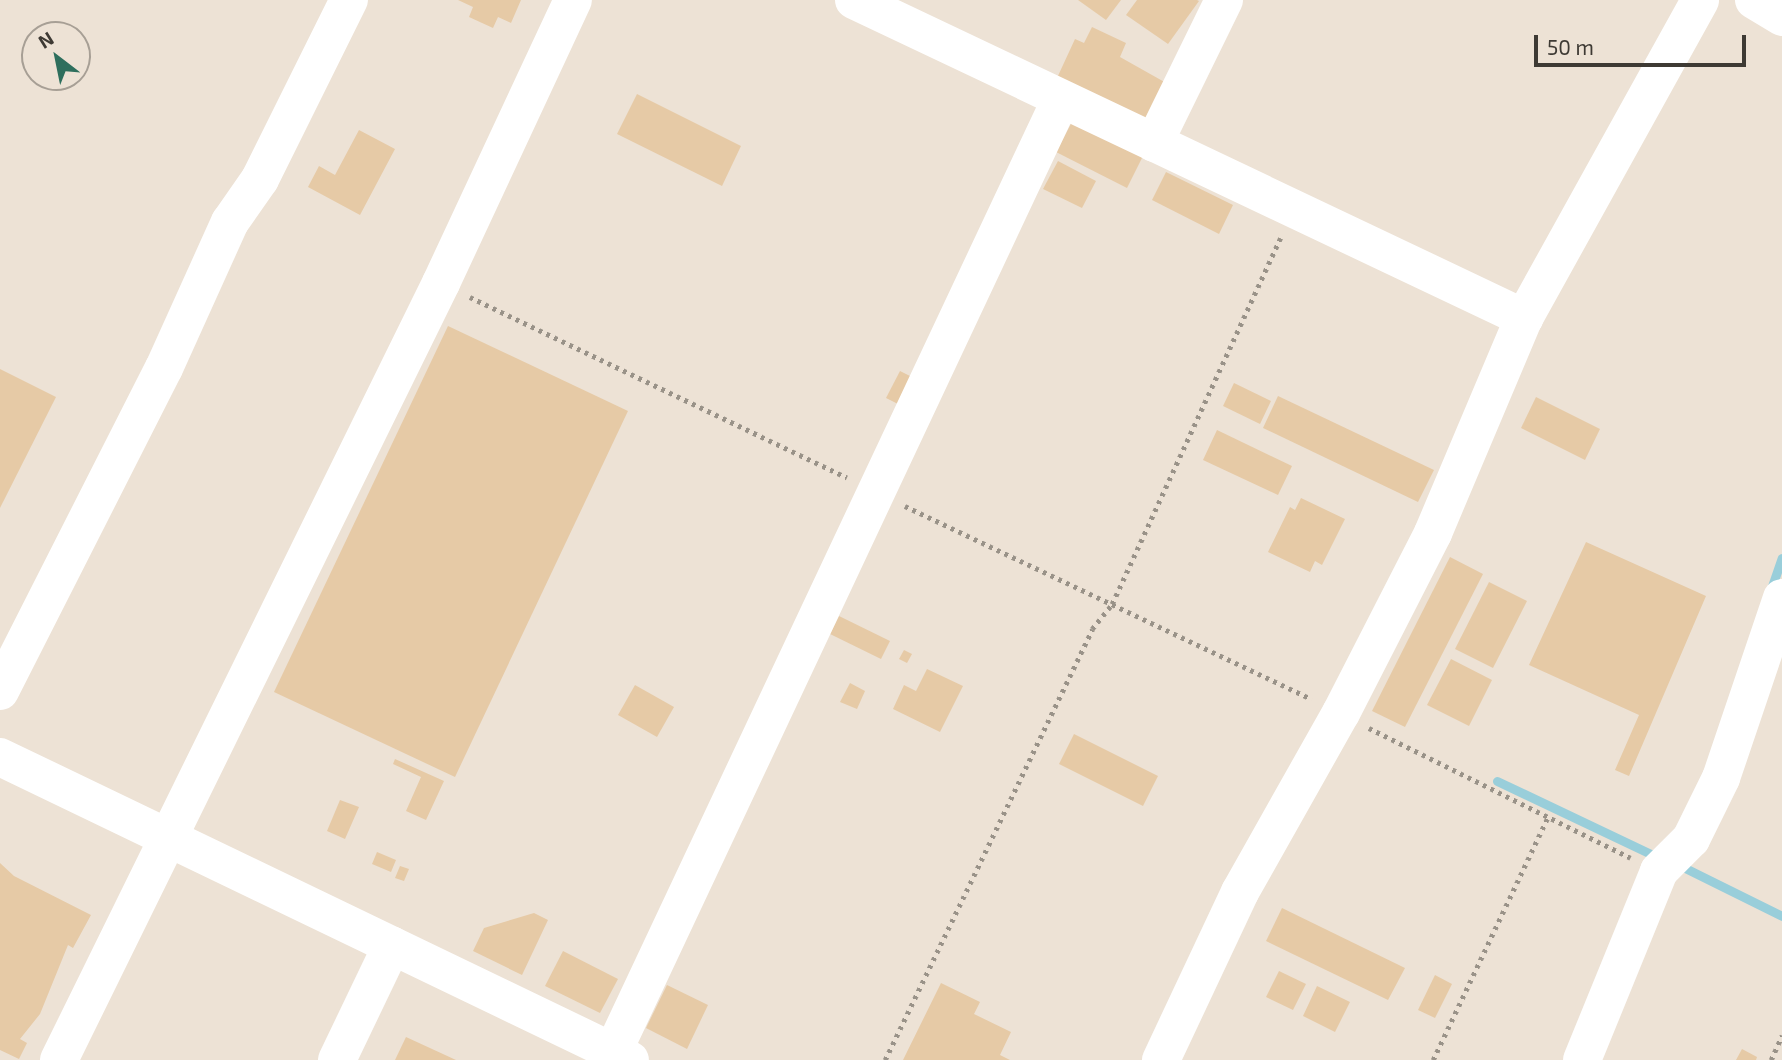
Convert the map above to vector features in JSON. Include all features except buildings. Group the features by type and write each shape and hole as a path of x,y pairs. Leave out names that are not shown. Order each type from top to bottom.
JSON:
{"street":[{"path":"0,691 163,368 230,222 260,180 349,0"},
{"path":"59,1060 441,283 573,0"},
{"path":"854,0 1524,318"},
{"path":"1154,143 1224,0"},
{"path":"1161,1060 1240,892 1341,713 1433,533 1524,318 1700,0"},
{"path":"1754,0 1782,17"},
{"path":"0,757 617,1057 873,490 1061,99"},
{"path":"1582,1060 1659,871 1691,839 1721,778 1782,598"},
{"path":"337,1060 392,946"}],"path":[{"path":"886,1060 1092,629 1112,604 1293,208"},
{"path":"441,283 1341,713 1547,819 1659,871"},
{"path":"1433,1060 1547,819"},
{"path":"1771,1060 1782,1035"}],"waterway":[{"path":"1770,592 1782,558"},
{"path":"1497,781 1659,858"},
{"path":"1679,865 1782,916"}]}
